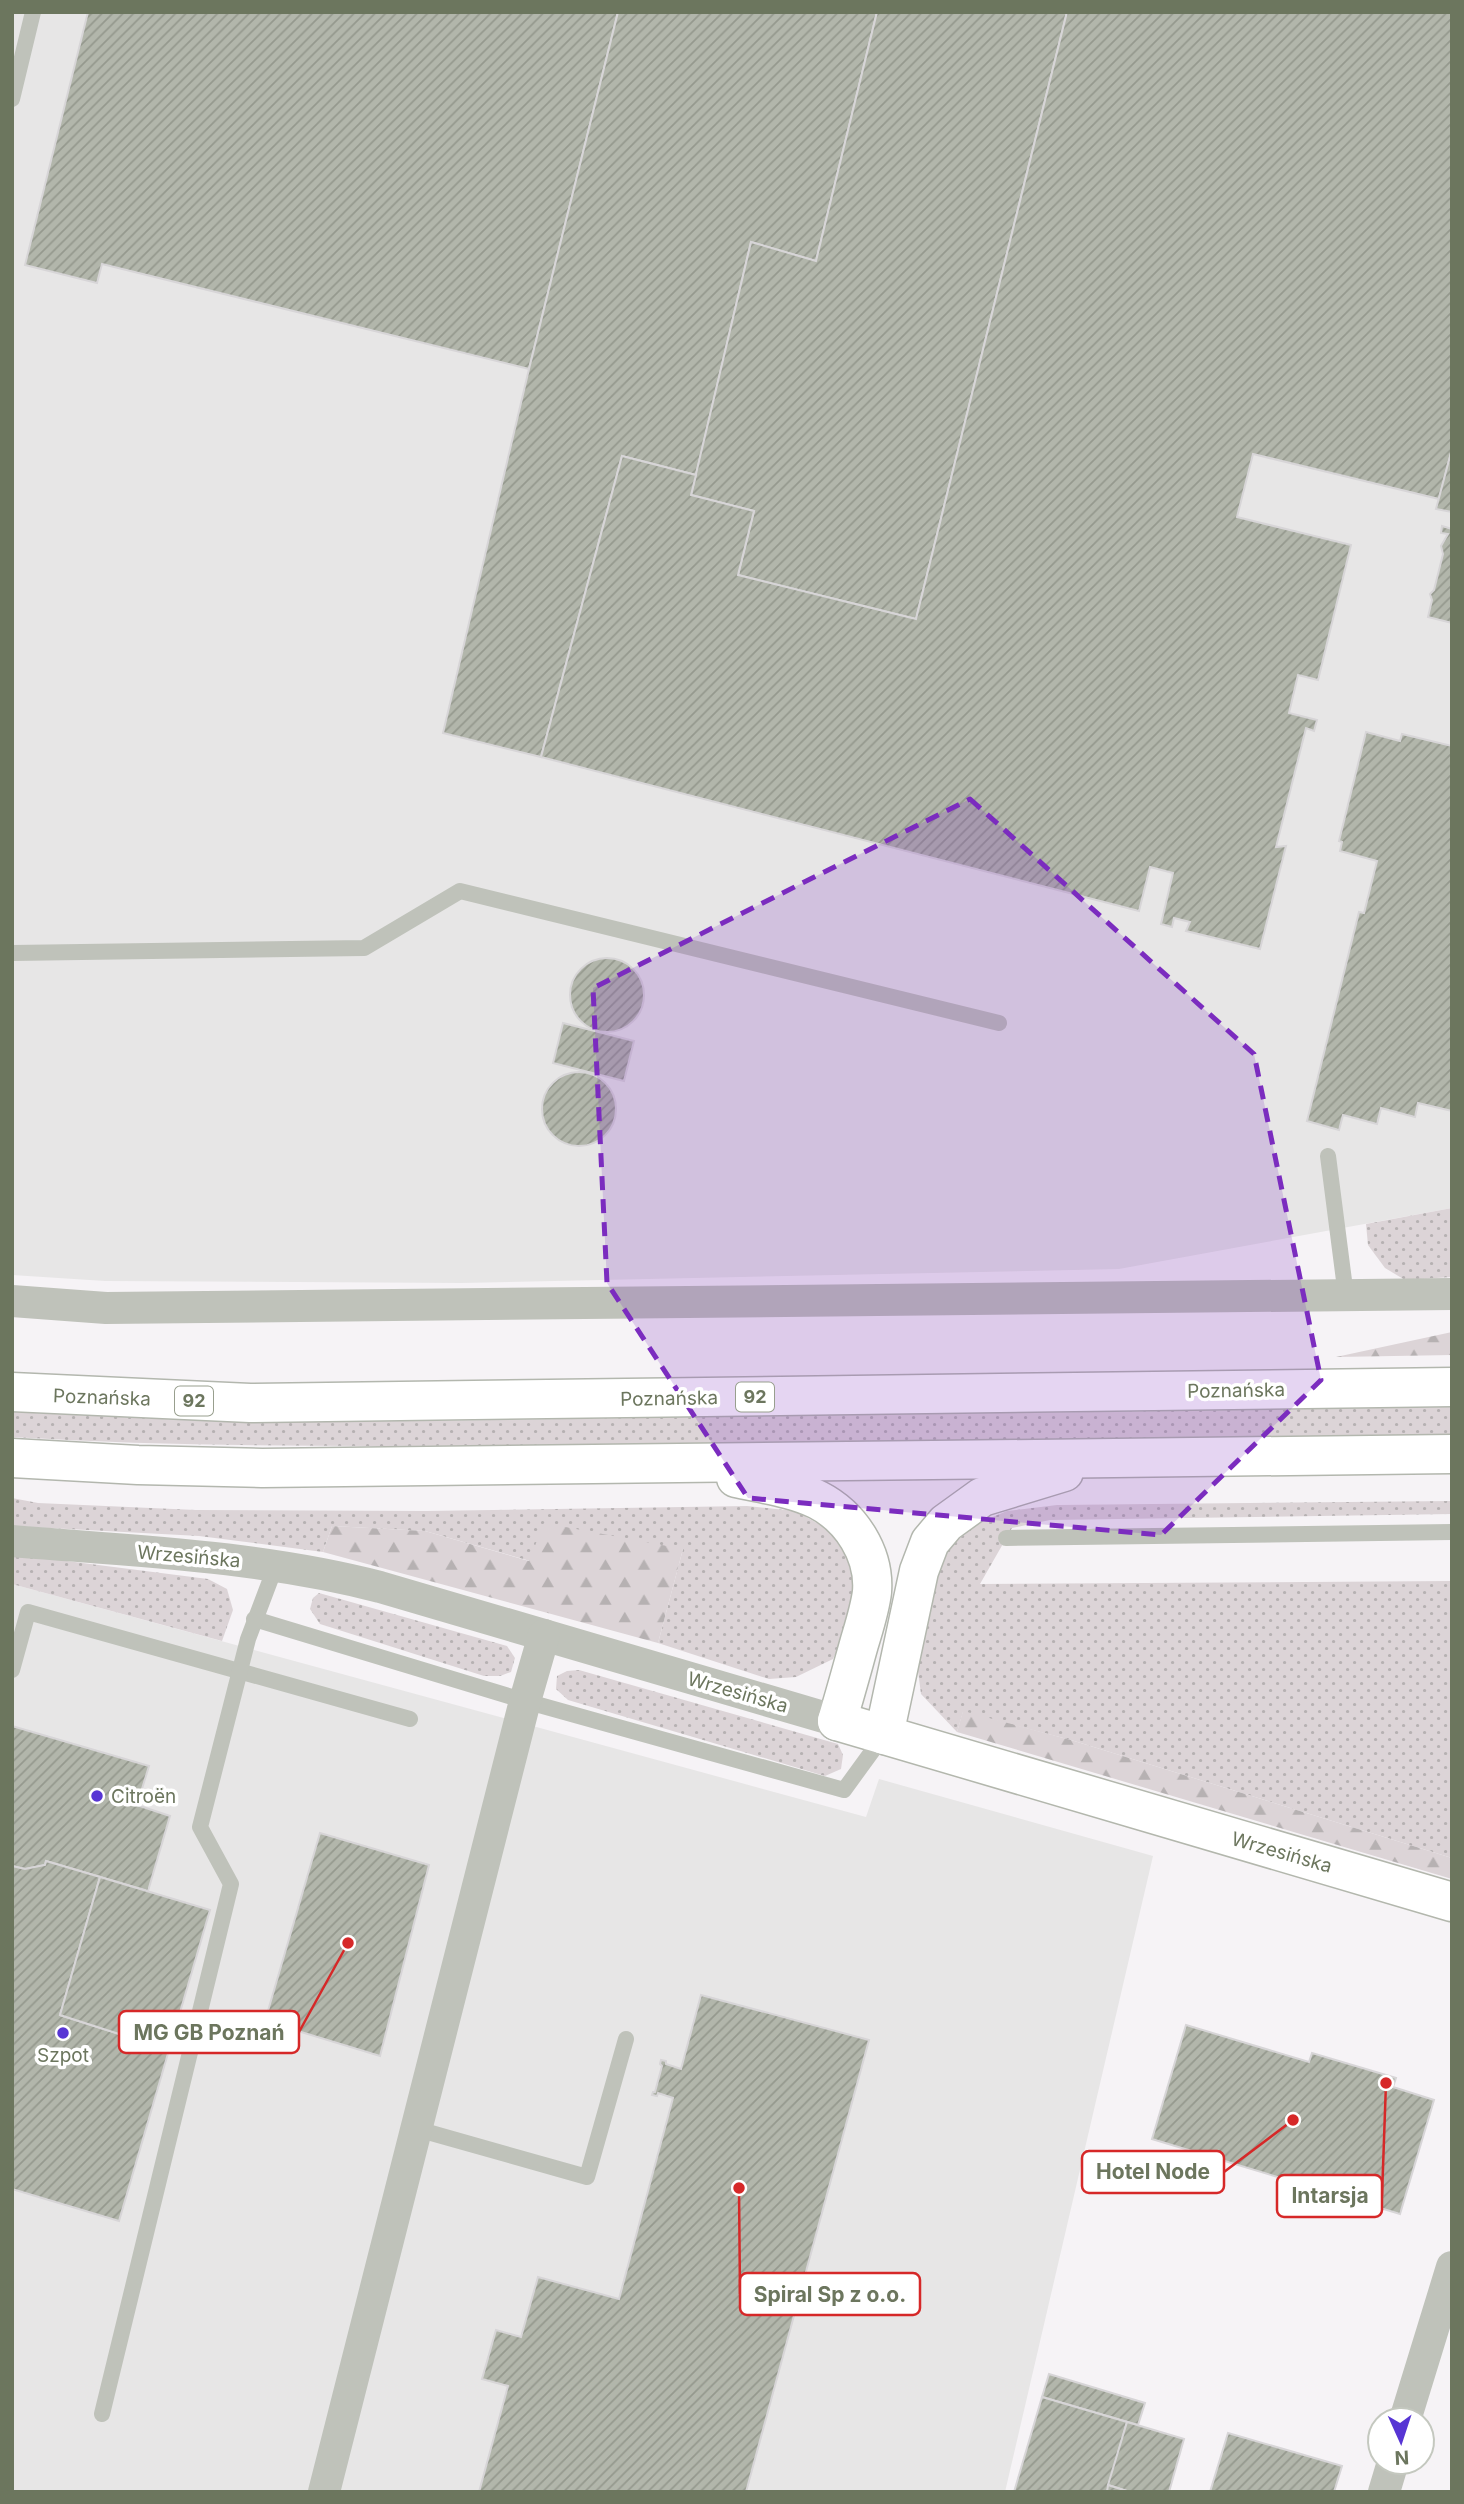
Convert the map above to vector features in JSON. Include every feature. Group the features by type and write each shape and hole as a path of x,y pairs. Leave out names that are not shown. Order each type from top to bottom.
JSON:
{"main road":[{"name":"Poznańska","path":"12,1392 264,1403 1452,1387"},
{"path":"12,1458 262,1468 1452,1454"},
{"path":"884,1735 919,1571 930,1542 946,1523 982,1497 1103,1459"},
{"path":"676,1465 817,1499 833,1508 847,1521 860,1541 869,1564 872,1590 868,1614 837,1721"},
{"name":"Wrzesińska","path":"837,1721 1452,1902"}],"street":[{"path":"12,1301 106,1308 1452,1294"},
{"name":"Wrzesińska","path":"12,1541 276,1565 324,1573 837,1721"},
{"path":"324,2492 544,1635"},
{"path":"1409,2406 1452,2267"}],"lane":[{"path":"12,99 33,12"},
{"path":"12,953 364,948 460,891 999,1023"},
{"path":"1328,1156 1346,1296"},
{"path":"1006,1538 1452,1532"},
{"path":"102,2414 231,1884 200,1827 254,1619 276,1565"},
{"path":"12,1670 28,1612 410,1719"},
{"path":"254,1619 525,1701 844,1790 884,1735"},
{"path":"416,2129 587,2177 626,2039"}],"highlighted area":[{"path":"970,799 1254,1054 1321,1380 1161,1535 748,1498 607,1283 593,988"}],"shaded area":[{"path":"12,12 1452,12 1452,1208 1119,1269 461,1283 105,1281 12,1275"},
{"path":"12,1584 866,1817 879,1779 1153,1856 1005,2492 12,2492"}],"green space":[{"path":"1452,1208 1452,1277 1405,1280 1385,1268 1368,1245 1366,1224"},
{"path":"1452,1332 1452,1355 1336,1357"},
{"path":"1452,1407 1452,1436 383,1446 235,1445 12,1437 12,1412 184,1420 415,1421"},
{"path":"12,1498 38,1503 196,1510 426,1511 747,1506 795,1511 830,1530 850,1563 857,1597 833,1659 796,1677 769,1679 658,1643 683,1549 530,1561 425,1531 332,1526 323,1552 199,1536 12,1526"},
{"path":"1452,1501 1452,1514 1050,1520 1012,1528 980,1584 1452,1581 1452,1858 1071,1740 963,1712 957,1732 921,1694 914,1641 935,1565 950,1547 976,1524 1007,1511 1057,1505"},
{"path":"544,1523 683,1549 658,1643 323,1552 332,1526 425,1531 529,1561"},
{"path":"12,1554 208,1579 227,1589 233,1610 222,1641 12,1584"},
{"path":"319,1593 507,1646 515,1658 511,1672 500,1676 484,1676 320,1624 310,1609 313,1598"},
{"path":"579,1670 838,1744 843,1755 841,1769 825,1776 568,1700 556,1689 557,1676 567,1671"},
{"path":"963,1711 1071,1740 1452,1858 1452,1879 957,1732"}],"building":[{"path":"88,12 618,12 529,369 102,264 97,283 25,265"},
{"path":"618,12 877,12 816,261 751,242 696,475 622,456 541,757 443,733 529,369"},
{"path":"877,12 1067,12 916,619 738,575 754,511 691,495 751,242 816,261"},
{"path":"1067,12 1452,12 1452,449 1439,499 1253,454 1237,517 1351,545 1318,680 1298,675 1289,713 1317,720 1314,731 1306,728 1276,847 1286,846 1260,949 1186,931 1190,922 1174,918 1172,927 1161,924 1173,873 1150,867 1139,911 541,757 622,456 696,475 691,495 754,511 738,575 916,619"},
{"path":"1452,449 1452,512 1436,509"},
{"path":"1442,526 1452,529 1452,623 1428,617 1432,600 1430,594 1434,590 1443,554 1441,546 1448,534 1441,533"},
{"path":"1366,732 1400,741 1402,734 1452,746 1452,1111 1418,1103 1415,1117 1381,1108 1377,1124 1343,1115 1339,1130 1307,1121 1359,912 1364,913 1377,861 1340,851 1342,842 1339,841"},
{"path":"607,958 621,961 633,969 641,981 644,995 641,1009 633,1021 621,1029 607,1032 593,1029 581,1021 573,1009 570,995 573,981 581,969 593,961"},
{"path":"563,1023 634,1041 624,1081 553,1063"},
{"path":"579,1072 593,1075 605,1083 613,1095 616,1109 613,1123 605,1135 593,1143 579,1146 565,1143 553,1135 545,1123 542,1109 545,1095 553,1083 565,1075"},
{"path":"12,1726 149,1766 137,1805 170,1816 148,1891 46,1861 45,1865 25,1869 12,1866"},
{"path":"320,1833 429,1865 380,2056 265,2021"},
{"name":"Szpot","path":"46,1861 100,1877 60,2015 169,2050 119,2221 12,2189 12,1866 25,1869 45,1865"},
{"path":"100,1877 210,1910 169,2050 60,2015"},
{"path":"701,1995 869,2040 746,2492 479,2492 508,2386 482,2379 496,2330 521,2337 538,2277 619,2299 673,2098 658,2093 657,2096 652,2095 662,2066 661,2060 681,2069"},
{"path":"1186,2025 1309,2062 1312,2053 1396,2078 1393,2087 1434,2100 1400,2214 1152,2139"},
{"path":"1049,2374 1145,2403 1138,2425 1042,2397"},
{"path":"1042,2397 1127,2422 1107,2492 1014,2492"},
{"path":"1127,2422 1184,2439 1169,2492 1130,2492 1108,2485"},
{"path":"1228,2433 1342,2466 1334,2492 1210,2492"},
{"path":"1108,2485 1130,2492 1107,2492"}],"place":[{"name":"Citroën","path":"97,1796"},
{"name":"MG GB Poznań","path":"348,1943"},
{"name":"Szpot","path":"63,2033"},
{"name":"Intarsja","path":"1386,2083"},
{"name":"Hotel Node","path":"1293,2120"},
{"name":"Spiral Sp z o.o.","path":"739,2188"}]}
